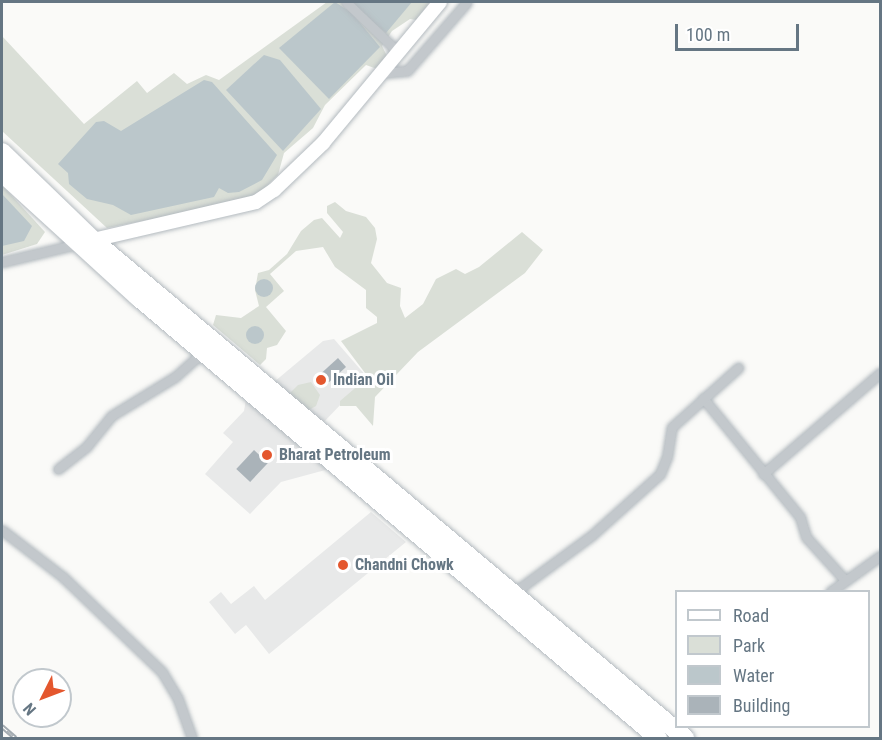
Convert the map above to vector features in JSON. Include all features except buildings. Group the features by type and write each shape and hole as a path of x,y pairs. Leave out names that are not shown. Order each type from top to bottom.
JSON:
{"highway":[{"path":"2,152 85,242 203,352 658,738"},
{"path":"2,173 685,738"}],"street":[{"path":"346,2 399,52"},
{"path":"2,262 256,202 323,143 440,2"},
{"path":"382,73 407,71 467,2"},
{"path":"58,470 87,446 111,416 175,377 203,352"},
{"path":"511,595 591,536 660,474 672,427 738,368"},
{"path":"764,474 880,373"},
{"path":"703,398 800,518 806,537 844,579"},
{"path":"2,530 63,577 162,672 178,699 192,738"},
{"path":"831,590 880,556"}],"shaded area":[{"name":"Indian Oil","path":"334,339 367,377 321,425 274,382 323,341"},
{"name":"Bharat Petroleum","path":"246,399 329,469 281,482 250,514 205,474 233,442 223,433 244,411"},
{"name":"Chandni Chowk","path":"371,512 406,542 269,654 246,625 235,634 209,602 221,592 231,604 254,586 265,600"}],"green space":[{"path":"327,2 430,2 416,20 410,19 392,31 382,46 388,58 377,69 366,65 325,105 313,128 284,153 278,175 253,199 107,228 2,131 2,36 84,124 137,81 147,93 174,73 187,84 206,75 219,80"},
{"path":"2,185 45,232 37,244 2,255"},
{"path":"335,202 346,211 366,217 375,228 377,239 371,263 387,283 401,288 400,306 405,318 423,304 436,279 456,269 465,274 479,267 522,232 543,250 525,273 418,352 375,397 373,426 356,406 340,406 340,401 368,377 341,341 377,323 377,317 366,308 366,290 335,267 323,247 296,251 270,274 284,291 266,307 286,331 277,345 267,348 266,359 260,365 213,325 216,315 241,318 259,306 255,290 258,273 269,270 287,254 301,231 314,220 322,218 340,238 343,232 327,213 327,206"},
{"path":"311,382 320,395 316,406 307,411 289,394 298,385"}],"water":[{"path":"335,2 352,13 380,47 329,99 279,48"},
{"path":"348,2 412,2 386,33"},
{"path":"264,55 280,60 321,109 283,151 226,90"},
{"path":"204,80 212,82 277,155 262,180 239,192 228,193 219,188 214,197 131,215 113,205 87,199 69,184 68,173 58,164 96,122 104,121 121,131"},
{"path":"2,194 32,226 24,241 2,246"},
{"path":"264,279 270,282 273,288 270,294 264,297 258,294 255,288 258,282"},
{"path":"255,326 261,329 264,335 261,341 255,344 249,341 246,335 249,329"}],"railway":[{"path":"2,726 16,738"}],"place":[{"name":"Indian Oil","path":"321,380"},
{"name":"Bharat Petroleum","path":"267,455"},
{"name":"Chandni Chowk","path":"343,565"}]}
